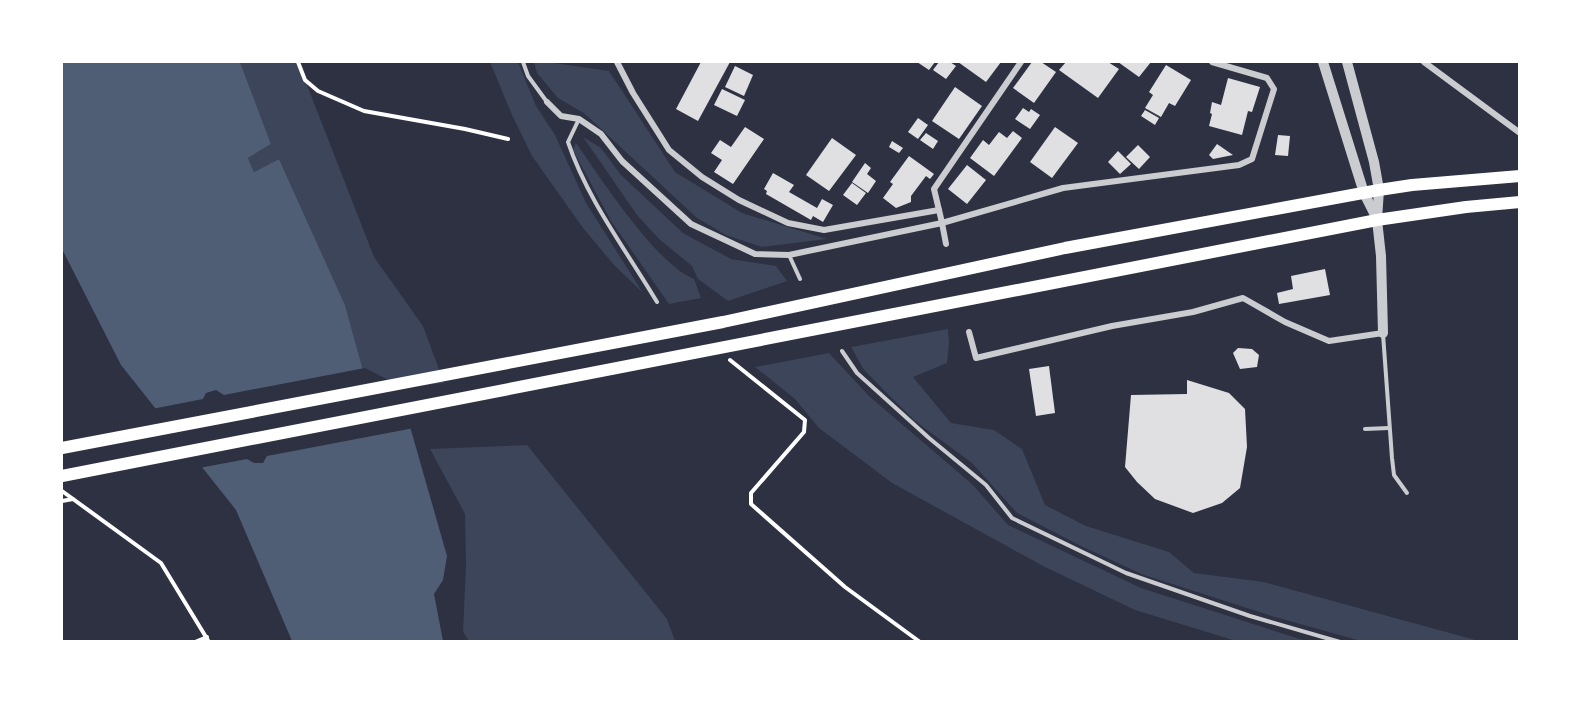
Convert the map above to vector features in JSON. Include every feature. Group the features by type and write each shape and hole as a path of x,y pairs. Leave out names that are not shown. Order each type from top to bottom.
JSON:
{"main road":[{"path":"62,448 723,322 1065,248 1379,190 1520,176"},
{"path":"62,476 1377,220 1520,202"}],"street":[{"path":"617,62 633,93 669,150 702,177 739,200 789,223 824,230 939,210"},
{"path":"946,244 934,189 1021,62"},
{"path":"547,102 561,116 579,119 601,134 622,161 691,224 754,254 789,255 942,223 1063,188 1239,165 1252,159 1274,90 1267,78 1212,62"},
{"path":"1323,62 1364,193 1377,220"},
{"path":"969,332 976,358 1112,326 1193,312 1243,298 1329,341 1383,333 1381,256 1377,220 1379,190 1374,162 1347,62"},
{"path":"1424,62 1520,133"}],"lane":[{"path":"523,62 528,76 547,102"},
{"path":"579,119 568,142 574,160 595,202 657,302"},
{"path":"789,255 800,279"},
{"path":"1383,333 1394,475 1407,493"},
{"path":"842,351 857,373 928,438 986,485 1012,518 1126,573 1229,609 1340,642"},
{"path":"1365,429 1389,428"}],"path":[{"path":"298,62 305,80 318,92 364,111 508,139"},
{"path":"722,353 805,420 804,432 751,493 751,504 845,587 920,642"},
{"path":"62,490 160,563 208,640 195,642"},
{"path":"62,501 73,499"}],"shaded area":[{"path":"62,62 240,62 271,144 248,158 254,172 279,159 345,305 363,370 399,388 447,556 443,580 434,594 443,641 292,641 236,510 121,365 62,249"},
{"path":"240,62 298,62 374,257 423,326 444,383 399,388 363,370 345,305 279,159 254,172 248,158 271,144"},
{"path":"490,62 518,62 536,106 555,135 586,203 643,293 614,265 583,228 532,156"},
{"path":"534,62 609,71 675,172 742,213 827,239 762,247 726,235 697,218 585,114 558,98 537,73"},
{"path":"583,137 601,148 621,175 683,233 731,259 776,266 787,281 728,301 698,279 692,266 659,239 637,215"},
{"path":"576,143 646,238 679,270 694,279 701,298 669,304 611,221 573,150"},
{"path":"948,329 947,363 913,377 951,423 994,430 1022,449 1045,505 1086,526 1169,552 1194,573 1264,582 1479,641 1361,641 1275,617 1144,575 1017,513 972,463 915,421 864,370 851,347"},
{"path":"829,353 869,396 972,484 1008,525 1141,588 1306,641 1236,641 1135,610 1043,566 892,483 819,428 795,399 755,367"},
{"path":"527,445 667,619 675,641 469,641 463,632 466,566 465,514 430,449"}],"pier":[{"path":"365,368 402,387 414,428 267,456 263,463 254,463 247,459 199,468 152,409 203,399 206,393 216,390 224,395"}],"building":[{"path":"701,62 730,62 698,121 676,109"},
{"path":"917,62 935,62 929,70"},
{"path":"939,62 950,62 956,66 946,79 933,70"},
{"path":"958,62 1001,62 986,82"},
{"path":"1032,62 1041,62 1056,72 1034,103 1013,88"},
{"path":"1066,62 1108,62 1119,69 1098,98 1059,70"},
{"path":"1118,62 1151,62 1139,77"},
{"path":"1166,65 1191,80 1175,106 1169,103 1161,117 1145,108 1153,95 1149,92"},
{"path":"735,66 753,75 744,96 725,87"},
{"path":"1228,78 1260,87 1252,112 1248,111 1242,135 1209,126 1212,102 1221,105"},
{"path":"955,87 982,106 959,139 932,121"},
{"path":"722,89 745,100 737,116 714,105"},
{"path":"1023,108 1029,112 1031,109 1040,115 1030,129 1015,119"},
{"path":"1145,110 1159,118 1155,125 1141,116"},
{"path":"918,118 928,125 918,139 908,132"},
{"path":"745,127 764,139 733,184 714,172 722,160 711,153 720,140 731,147"},
{"path":"1055,127 1078,143 1052,178 1030,162"},
{"path":"1013,131 1022,138 994,176 970,158 983,140 989,145 999,132 1007,138"},
{"path":"926,133 938,141 933,149 920,140"},
{"path":"1278,135 1290,136 1288,156 1275,155"},
{"path":"832,138 856,155 829,191 806,175"},
{"path":"892,141 903,148 899,153 889,147"},
{"path":"1217,144 1233,155 1213,159 1209,155"},
{"path":"1138,145 1150,157 1139,169 1126,157"},
{"path":"1118,151 1131,164 1120,174 1108,162"},
{"path":"909,156 934,174 930,179 926,176 911,196 911,202 896,208 883,198 893,184 890,182"},
{"path":"865,163 871,168 867,174 876,181 868,193 852,182"},
{"path":"967,165 986,180 967,204 948,189"},
{"path":"773,173 794,185 789,192 817,208 822,199 833,205 823,222 813,216 811,220 766,194 767,191 764,189"},
{"path":"852,183 866,193 857,205 843,195"},
{"path":"1325,269 1330,295 1279,304 1277,293 1293,289 1291,276"},
{"path":"1238,348 1252,349 1259,355 1257,367 1240,369 1233,353"},
{"path":"1049,366 1055,413 1036,416 1029,369"},
{"path":"1187,380 1229,393 1245,409 1247,447 1240,488 1222,503 1193,513 1155,499 1125,467 1131,395 1187,394"}]}
